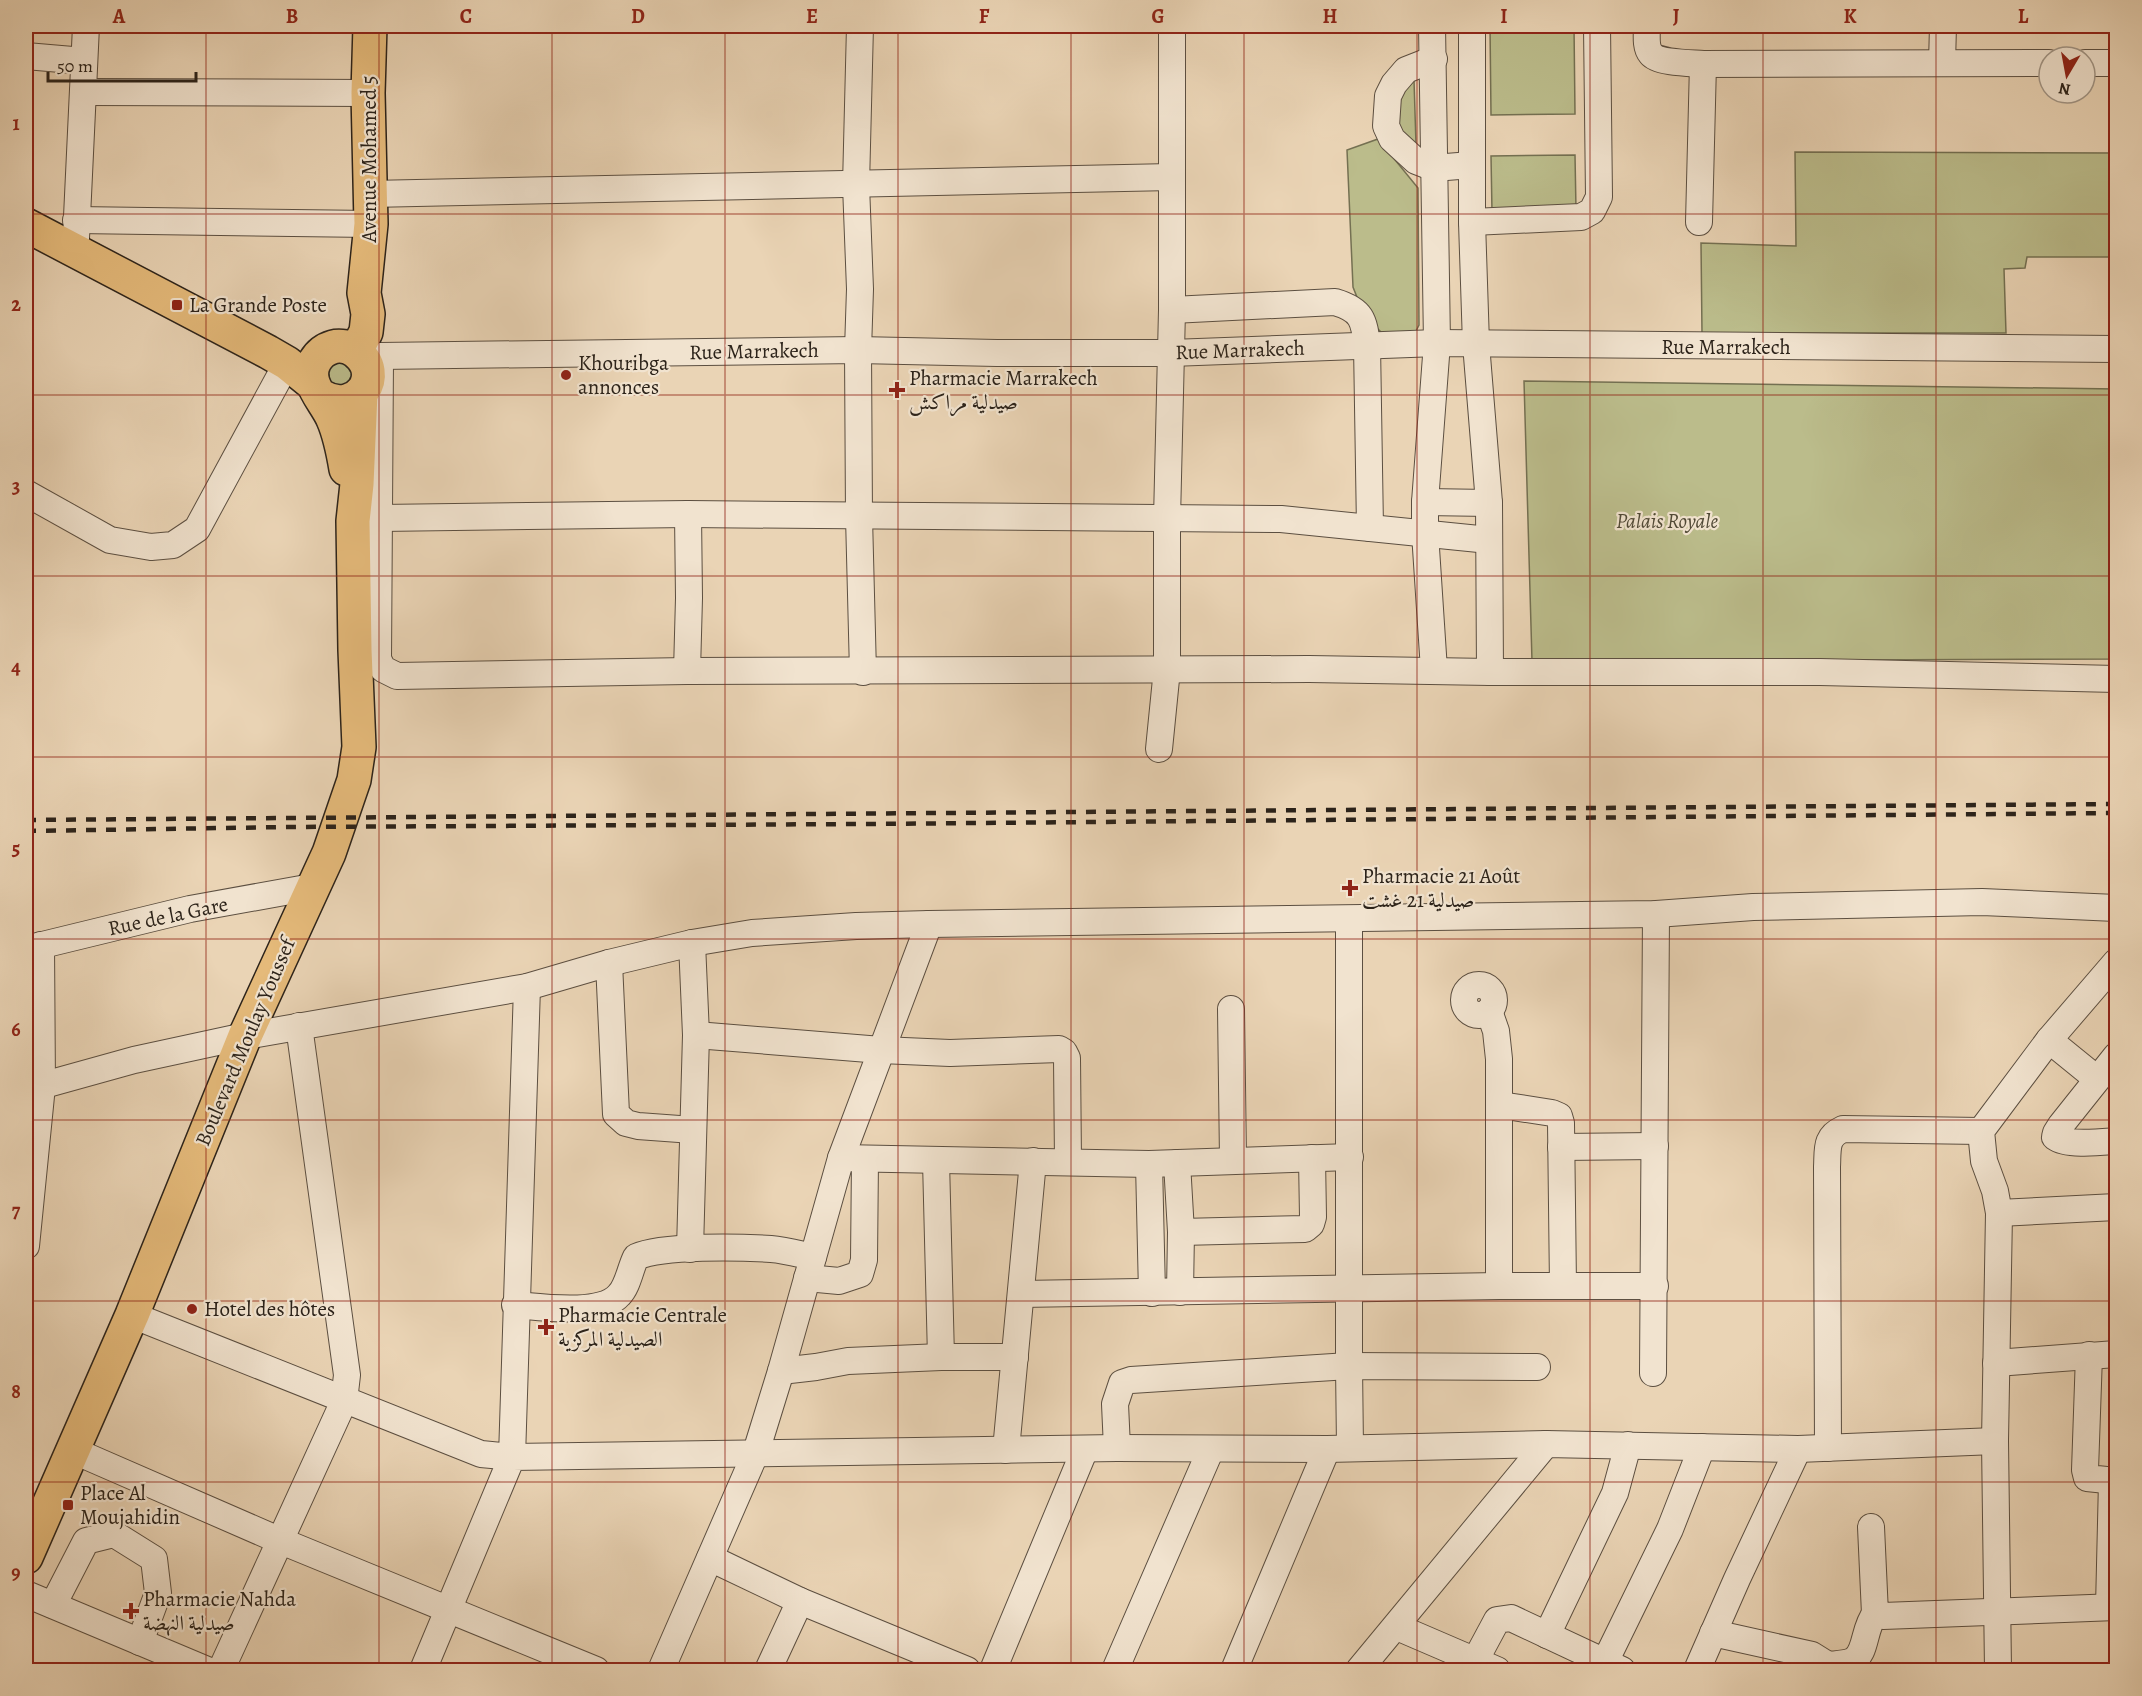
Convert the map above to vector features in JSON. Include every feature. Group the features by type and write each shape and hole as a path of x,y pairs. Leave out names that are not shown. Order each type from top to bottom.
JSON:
{"main road":[{"name":"Avenue Mohamed 5","path":"317,390 312,369 314,362 352,353 366,332 368,314 364,293 371,209 368,93 370,26"},
{"path":"26,225 76,236 246,341 287,363 317,390 337,403 346,403 361,393 368,380 368,373 352,353 246,341"},
{"path":"317,390 341,439 362,515"},
{"path":"361,393 362,515"},
{"name":"Boulevard Moulay Youssef","path":"26,1557 132,1315 245,1036 329,853 354,780 359,747 354,650 362,515"}],"street":[{"path":"86,26 76,236 371,209 856,185 1173,177"},
{"path":"860,26 856,185 860,289 859,517 863,672"},
{"path":"1158,749 1167,669 1167,519 1172,310 1172,26"},
{"path":"1432,26 1437,343 1425,502 1425,533 1434,670"},
{"path":"1472,26 1472,222 1476,344 1489,503 1490,672"},
{"path":"1472,222 1581,217 1592,211 1599,197 1598,26"},
{"path":"1647,26 1647,47 1651,55 1661,60 1703,64 2037,63"},
{"path":"1942,63 1943,26"},
{"path":"26,56 84,61"},
{"path":"1434,59 1406,70 1394,84 1388,96 1386,126 1392,139 1416,161 1434,168 1471,165"},
{"path":"2097,63 2116,63"},
{"path":"1699,222 1703,64"},
{"path":"83,92 368,93"},
{"path":"1172,310 1335,302 1358,312 1364,324 1367,345 1370,528"},
{"name":"Rue Marrakech","path":"352,353 858,350 1171,353 1437,343 2116,349"},
{"path":"352,353 362,515 378,659 383,669 391,674 402,676 687,671 1167,669 1820,672 2116,679"},
{"path":"26,493 110,540 150,547 173,545 197,529 287,363"},
{"path":"1425,502 1489,503"},
{"path":"362,515 688,514 1281,519 1489,540"},
{"path":"687,671 688,514"},
{"name":"Rue de la Gare","path":"33,947 190,909 312,887"},
{"path":"34,1088 134,1060 245,1036 527,987 609,963 752,933 929,924 1656,914 1753,907 1982,902 2116,908"},
{"path":"1653,1373 1656,914"},
{"path":"1234,1671 1339,1448 1348,1366 1350,1289 1349,919"},
{"path":"661,1671 756,1452 810,1268 853,1159 881,1050 929,924"},
{"path":"690,1249 696,1035 692,944"},
{"path":"26,1246 34,1088 33,947"},
{"path":"1998,1671 1995,1441 1999,1212 1995,1191 1984,1161 1981,1131 2049,1040 2116,962"},
{"path":"609,963 616,1114 626,1123 638,1126 693,1130"},
{"path":"423,1671 512,1457 515,1305 527,987"},
{"path":"1231,1010 1233,1159"},
{"path":"1489,1011 1496,1030 1500,1105 1499,1286"},
{"path":"221,1671 344,1401 347,1375 299,1026"},
{"path":"696,1035 881,1050 950,1053 1059,1049 1067,1058 1068,1162"},
{"path":"2049,1040 2097,1079"},
{"path":"2116,1056 2056,1132 2055,1137 2059,1140 2074,1142 2116,1141"},
{"path":"1500,1105 1559,1116 1561,1123 1563,1286"},
{"path":"1828,1449 1827,1167 1829,1140 1833,1133 1843,1129 1981,1131"},
{"path":"1561,1147 1655,1146"},
{"path":"853,1159 1149,1164 1233,1159 1350,1157"},
{"path":"1181,1232 1305,1229 1311,1224 1313,1217 1312,1158"},
{"path":"515,1305 576,1310 607,1303 618,1298 624,1290 636,1257 646,1252 690,1249 773,1249 839,1281 860,1274 864,1260 853,1159"},
{"path":"936,1161 942,1357"},
{"path":"1006,1450 1033,1161"},
{"path":"1177,1163 1181,1232 1180,1292"},
{"path":"1149,1164 1152,1293"},
{"path":"1999,1212 2116,1207"},
{"path":"1021,1294 1499,1286 1655,1286"},
{"path":"132,1315 481,1454 512,1457 756,1452 1339,1448 1546,1444 1828,1449 1995,1441"},
{"path":"1996,1363 2116,1354"},
{"path":"1875,1614 1882,1616 2113,1607 2114,1481 2087,1478 2085,1470 2089,1355"},
{"path":"781,1371 848,1361 1015,1357"},
{"path":"1118,1448 1115,1404 1122,1383 1131,1380 1348,1366 1537,1366"},
{"path":"1359,1671 1546,1444"},
{"path":"1547,1635 1615,1493 1628,1445"},
{"path":"1396,1627 1486,1666 1497,1620 1511,1618 1613,1666 1702,1447"},
{"path":"993,1671 1085,1449"},
{"path":"1115,1671 1211,1449"},
{"path":"1697,1671 1798,1449"},
{"path":"72,1450 596,1671"},
{"path":"1713,1633 1812,1655 1829,1668 1858,1658 1863,1650 1869,1621 1875,1614 1871,1527"},
{"path":"53,1605 86,1541 114,1534 154,1559 158,1593 140,1642"},
{"path":"710,1558 800,1601 967,1671"},
{"path":"26,1594 207,1671"},
{"path":"768,1671 800,1601"}],"green space":[{"path":"1490,26 1574,26 1575,114 1491,115"},
{"path":"1414,80 1416,145 1402,136 1395,119 1396,96"},
{"path":"1378,139 1418,188 1419,325 1413,337 1382,333 1364,315 1353,287 1347,150"},
{"path":"1795,152 2116,153 2116,257 2027,257 2025,268 2004,269 2006,333 1702,333 1701,243 1796,246"},
{"path":"1575,155 1576,210 1492,212 1491,156"},
{"path":"337,360 353,368 351,386 328,385 327,367"},
{"name":"Palais Royale","path":"1524,381 2116,389 2116,659 1532,661"}],"railway":[{"path":"26,820 2116,804"},
{"path":"26,831 2116,813"}],"place":[{"name":"La Grande Poste","path":"177,305"},
{"name":"Khouribga annonces","path":"566,375"},
{"name":"Pharmacie Marrakech صيدلية مراكش","path":"897,390"},
{"name":"Pharmacie 21 Août صيدلية 21 غشت","path":"1350,888"},
{"name":"Hotel des hôtes","path":"192,1309"},
{"name":"Pharmacie Centrale الصيدلية المركزية","path":"546,1327"},
{"name":"Place Al Moujahidin","path":"68,1505"},
{"name":"Pharmacie Nahda صيدلية النهضة","path":"131,1611"}]}
